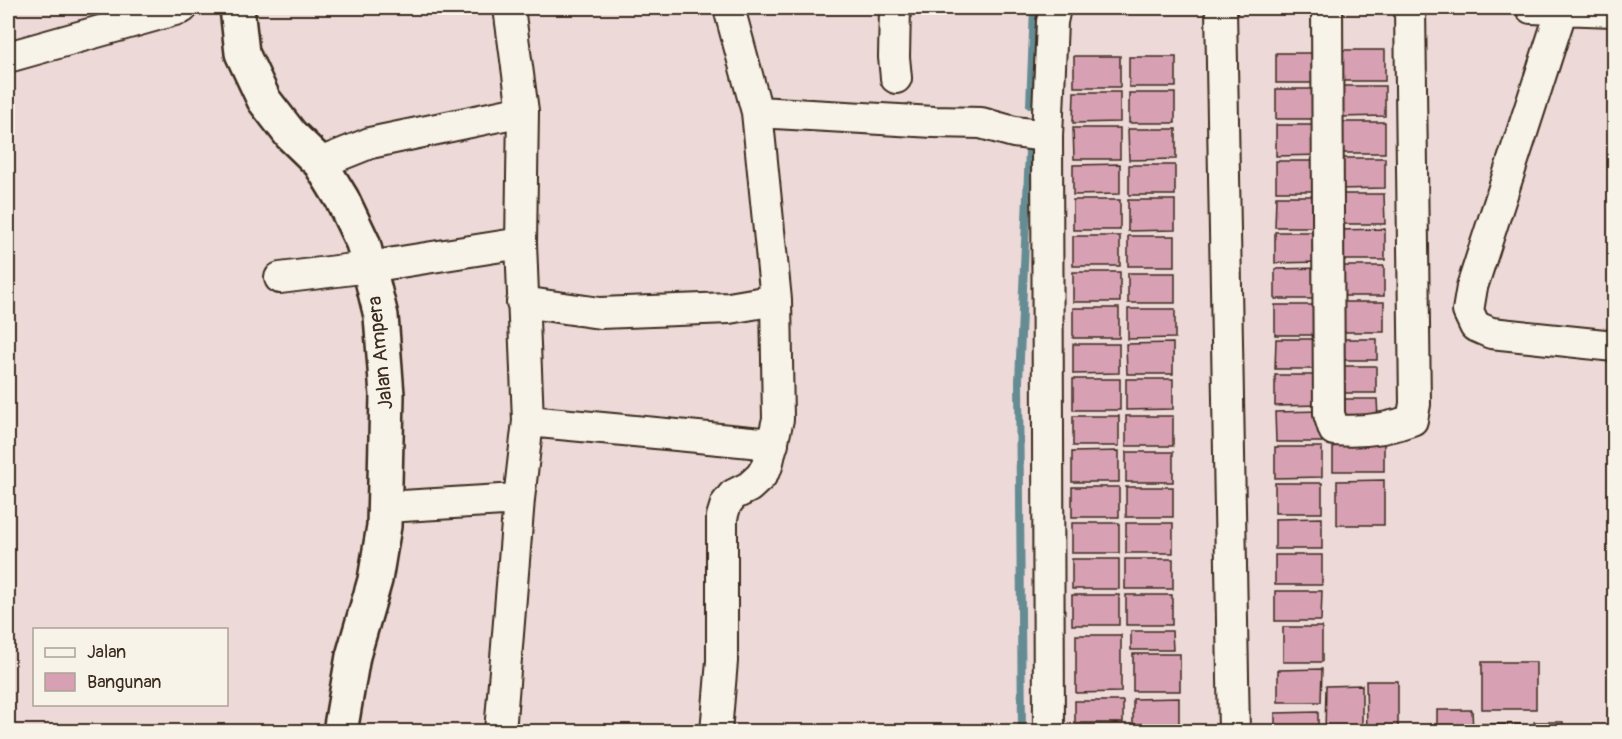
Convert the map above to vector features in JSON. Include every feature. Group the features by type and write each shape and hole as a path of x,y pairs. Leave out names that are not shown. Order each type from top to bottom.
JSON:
{"street":[{"name":"Jalan Ampera","path":"237,8 242,53 264,100 291,135 320,163 363,243 381,316 387,395 386,507 375,580 352,656 340,732"},
{"path":"500,732 519,499 528,421 521,243 523,111 509,8"},
{"path":"716,732 722,661 722,517 726,504 733,495 749,487 761,476 767,466 778,419 776,300 757,112 729,8"},
{"path":"895,8 896,78"},
{"path":"1049,732 1047,136 1052,22 1055,8"},
{"path":"1221,8 1234,732"},
{"path":"1327,8 1329,414 1334,430 1348,431 1390,428 1412,420 1415,404 1410,8"},
{"path":"1531,8 1614,11"},
{"path":"1562,9 1472,287 1468,311 1475,326 1491,333 1614,346"},
{"path":"8,57 164,10"},
{"path":"320,163 370,143 523,111"},
{"path":"757,112 981,123 1014,132 1047,136"},
{"path":"280,278 369,267 521,243"},
{"path":"522,302 600,313 729,308 776,300"},
{"path":"528,421 773,444"},
{"path":"386,507 519,499"}],"building":[{"path":"1338,50 1385,50 1385,81 1338,81"},
{"path":"1276,53 1323,53 1323,83 1276,83"},
{"path":"1074,56 1120,56 1120,87 1074,87"},
{"path":"1129,57 1176,57 1176,87 1129,87"},
{"path":"1338,86 1385,86 1385,116 1338,117"},
{"path":"1276,89 1323,89 1323,119 1276,119"},
{"path":"1074,92 1120,92 1120,122 1073,123"},
{"path":"1129,93 1175,93 1175,123 1129,123"},
{"path":"1338,122 1385,122 1385,153 1338,153"},
{"path":"1276,125 1323,125 1323,155 1276,156"},
{"path":"1073,128 1120,128 1120,159 1074,159"},
{"path":"1128,129 1176,129 1176,159 1129,160"},
{"path":"1338,158 1385,158 1385,188 1338,189"},
{"path":"1276,161 1322,161 1322,191 1276,191"},
{"path":"1120,164 1120,194 1073,195 1073,165"},
{"path":"1129,165 1175,165 1175,195 1129,195"},
{"path":"1338,194 1384,194 1385,224 1338,224"},
{"path":"1276,196 1322,196 1322,227 1275,227"},
{"path":"1073,200 1120,200 1120,230 1073,230"},
{"path":"1128,200 1175,200 1175,230 1128,231"},
{"path":"1385,229 1385,260 1337,260 1337,230"},
{"path":"1275,232 1322,232 1322,262 1275,263"},
{"path":"1073,236 1120,236 1120,266 1073,266"},
{"path":"1128,236 1175,236 1175,266 1128,266"},
{"path":"1338,266 1384,266 1384,296 1338,296"},
{"path":"1322,268 1322,299 1275,299 1275,269"},
{"path":"1073,272 1120,272 1120,302 1073,302"},
{"path":"1128,273 1175,273 1175,303 1128,303"},
{"path":"1337,302 1384,302 1384,332 1337,332"},
{"path":"1275,305 1322,305 1322,335 1275,335"},
{"path":"1073,308 1119,308 1119,338 1073,338"},
{"path":"1128,309 1175,309 1175,338 1128,339"},
{"path":"1276,339 1322,339 1322,369 1275,369"},
{"path":"1339,339 1377,339 1377,360 1339,360"},
{"path":"1173,343 1173,374 1127,374 1126,344"},
{"path":"1073,344 1119,344 1119,373 1073,374"},
{"path":"1341,366 1376,366 1376,393 1341,393"},
{"path":"1275,375 1322,375 1322,405 1275,406"},
{"path":"1073,379 1120,379 1120,410 1073,410"},
{"path":"1126,379 1173,379 1173,409 1126,410"},
{"path":"1339,399 1377,399 1378,418 1339,418"},
{"path":"1322,411 1322,442 1276,442 1275,412"},
{"path":"1073,416 1119,416 1119,446 1073,446"},
{"path":"1126,416 1173,416 1173,446 1126,446"},
{"path":"1384,439 1384,471 1333,471 1333,440"},
{"path":"1275,447 1322,447 1322,477 1275,478"},
{"path":"1119,451 1119,482 1072,482 1072,452"},
{"path":"1126,452 1173,452 1173,482 1126,482"},
{"path":"1384,480 1384,525 1337,525 1337,481"},
{"path":"1275,483 1322,483 1322,513 1275,513"},
{"path":"1072,487 1119,487 1119,517 1072,517"},
{"path":"1126,487 1173,487 1173,517 1126,517"},
{"path":"1322,518 1322,549 1275,549 1275,519"},
{"path":"1072,523 1119,523 1119,553 1072,553"},
{"path":"1126,523 1173,523 1173,553 1126,553"},
{"path":"1275,555 1322,555 1322,585 1275,585"},
{"path":"1072,559 1119,559 1119,589 1072,589"},
{"path":"1125,559 1173,559 1173,589 1125,589"},
{"path":"1275,591 1322,591 1321,621 1275,621"},
{"path":"1072,595 1119,595 1119,625 1072,625"},
{"path":"1126,595 1172,595 1172,625 1126,625"},
{"path":"1283,627 1322,627 1322,662 1283,662"},
{"path":"1131,631 1172,631 1173,650 1131,650"},
{"path":"1076,635 1121,635 1121,692 1076,693"},
{"path":"1133,654 1180,654 1180,691 1133,691"},
{"path":"1482,662 1536,662 1536,709 1482,709"},
{"path":"1322,669 1321,702 1278,702 1278,670"},
{"path":"1366,681 1398,681 1398,732 1367,732"},
{"path":"1362,685 1362,732 1325,732 1326,686"},
{"path":"1179,698 1179,724 1133,724 1133,699"},
{"path":"1075,701 1123,701 1123,723 1075,723"},
{"path":"1437,710 1472,710 1473,732 1437,732"},
{"path":"1318,712 1318,732 1275,732 1275,713"},
{"path":"1534,722 1563,722 1563,732 1534,732"},
{"path":"1480,724 1520,724 1520,732 1480,732"}],"waterway":[{"path":"1030,105 1034,8"},
{"path":"1022,732 1019,381 1029,151"}]}
